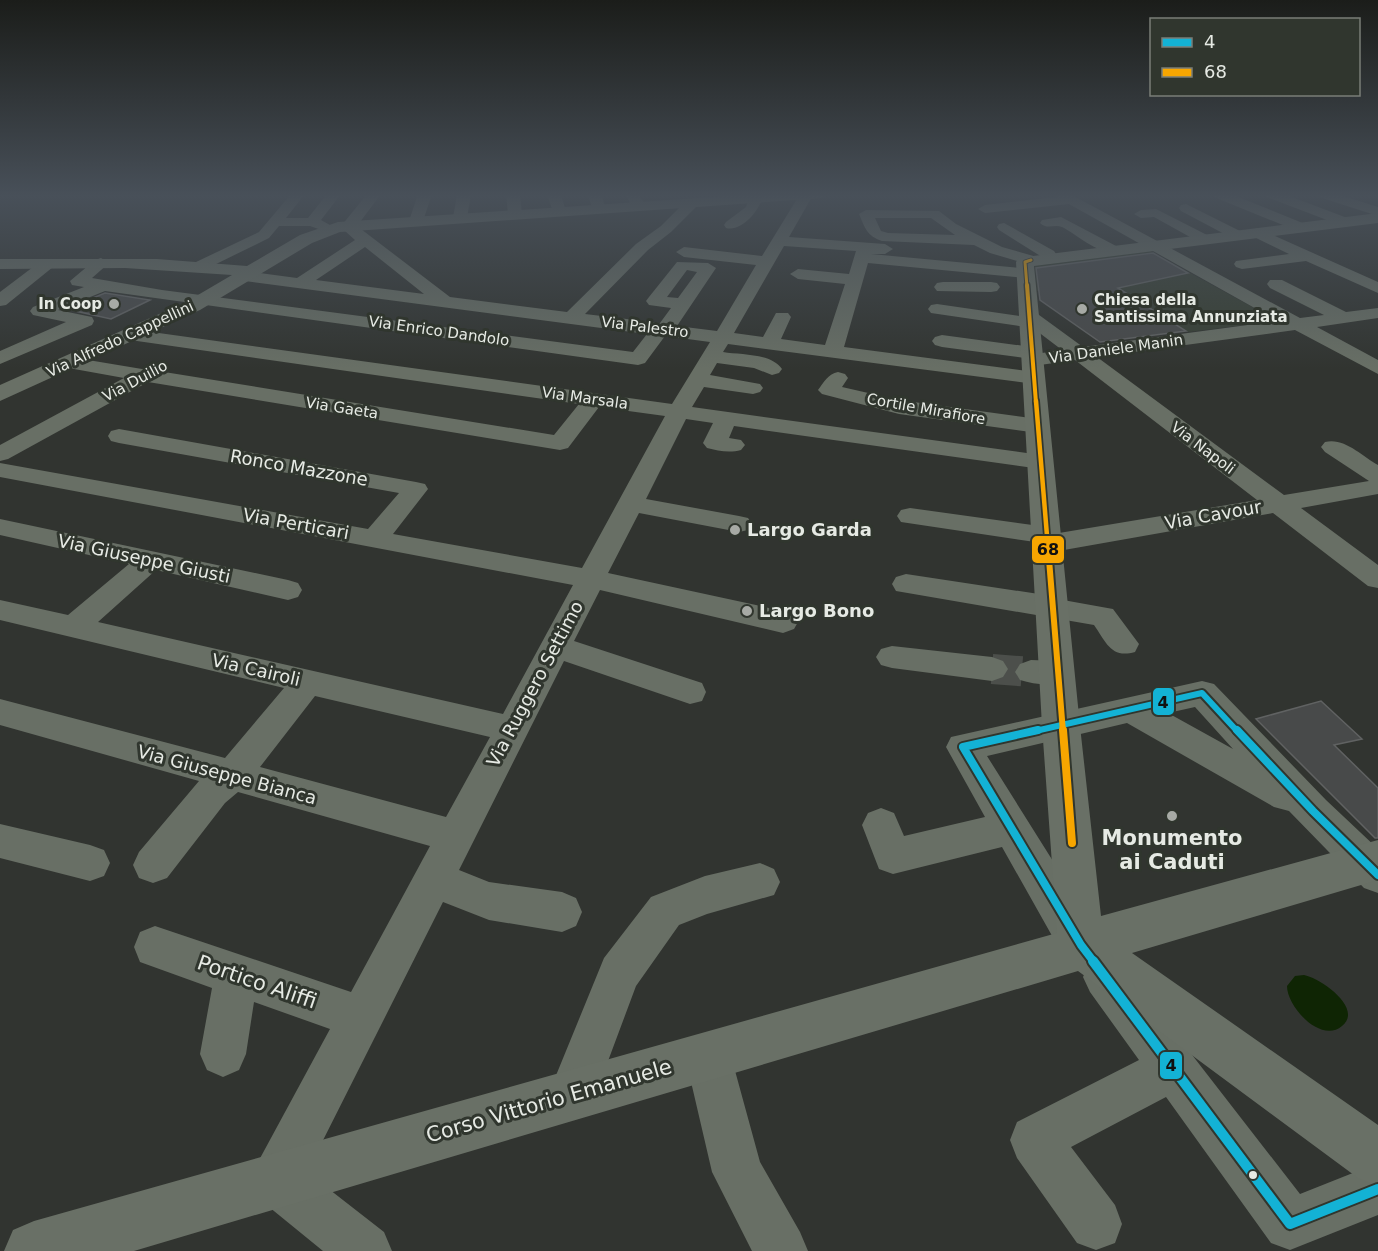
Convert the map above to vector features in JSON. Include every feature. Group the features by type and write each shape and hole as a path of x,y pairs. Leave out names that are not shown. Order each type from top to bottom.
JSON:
{"main road":[{"name":"Via Alfredo Cappellini","path":"0,394 203,300 284,252"},
{"path":"1094,252 1053,258 1028,275 1052,607 1052,693 1073,950 1378,1158"},
{"path":"0,264 36,268 100,263 208,266 247,276"},
{"name":"Corso Vittorio Emanuele","path":"34,1251 1073,950 1374,866"}],"street":[{"path":"162,296 233,252"},
{"path":"300,283 333,252"},
{"path":"386,252 445,302"},
{"path":"571,318 637,252"},
{"name":"Via Ruggero Settimo","path":"276,1180 630,504 680,411 773,252"},
{"path":"790,252 860,263"},
{"path":"798,274 860,263 888,252"},
{"path":"999,252 1028,275"},
{"path":"1044,252 1053,258"},
{"path":"1164,252 1378,368"},
{"path":"1293,252 1378,288"},
{"path":"1242,264 1304,257"},
{"path":"808,259 1028,275"},
{"path":"0,280 36,268 83,275 100,263"},
{"path":"833,352 860,263"},
{"path":"662,329 683,304 708,268 683,265 656,301 683,304"},
{"path":"0,301 36,268"},
{"name":"Via Enrico Dandolo","path":"83,275 78,281 162,296 271,308 638,359 662,329"},
{"path":"943,287 988,287 1028,275"},
{"name":"Via Palestro","path":"247,276 833,352 1033,363"},
{"path":"1276,284 1344,318"},
{"path":"0,358 85,321 39,311 102,286"},
{"name":"Via Duilio","path":"0,453 271,308"},
{"path":"937,309 1030,320"},
{"name":"Via Daniele Manin","path":"1033,363 1079,354 1378,313"},
{"path":"770,344 782,317"},
{"name":"Via Napoli","path":"1030,320 1079,354 1378,579"},
{"name":"Via Marsala","path":"130,335 1041,462"},
{"path":"942,341 1033,363"},
{"path":"713,357 759,363 772,369"},
{"name":"Via Gaeta","path":"70,363 560,443 593,400"},
{"name":"Cortile Mirafiore","path":"838,378 829,390 898,407 1038,426"},
{"path":"699,380 753,388"},
{"path":"726,418 715,442 733,445"},
{"name":"Ronco Mazzone","path":"119,436 416,489 374,539"},
{"path":"1333,447 1378,476"},
{"name":"Via Perticari","path":"0,470 591,579 783,622"},
{"name":"Via Cavour","path":"910,516 1047,539 1378,487"},
{"path":"630,504 739,524"},
{"name":"Via Giuseppe Giusti","path":"0,528 288,590"},
{"path":"73,627 151,560"},
{"path":"906,584 1103,616 1124,644"},
{"name":"Via Cairoli","path":"0,610 512,729"},
{"path":"556,646 690,692"},
{"path":"892,657 992,669"},
{"path":"153,865 212,792 232,777 308,682"},
{"path":"1374,866 1313,811 1202,693 1131,709 1052,693 963,747 1000,831 1073,950 1163,1074 1290,1224 1378,1189"},
{"name":"Via Giuseppe Bianca","path":"0,712 455,836"},
{"path":"881,825 893,856 1000,831"},
{"path":"0,842 90,863"},
{"path":"432,879 489,901 562,912"},
{"path":"572,1095 619,974 666,911 705,895 760,882"},
{"name":"Portico Aliffi","path":"155,947 360,1017"},
{"path":"223,1054 236,975"},
{"path":"708,1056 737,1172 781,1251"},
{"path":"1095,1224 1035,1140 1163,1074"},
{"path":"276,1180 365,1251"}],"shaded area":[{"path":"1153,252 1278,321 1188,332 1153,310 1037,291 1035,266"},
{"path":"1304,975 1329,988 1344,1003 1348,1011 1347,1019 1342,1026 1334,1030 1315,1027 1299,1013 1293,1004 1287,986 1295,976"}],"building":[{"path":"1153,253 1188,273 1118,288 1186,331 1100,342 1040,300 1036,268"},
{"name":"In Coop","path":"105,293 150,300 111,319 66,309"},
{"path":"1321,701 1362,739 1334,745 1378,788 1378,838 1375,838 1256,719"}],"tunnel":[{"path":"992,669 1031,672"}],"transit line":[{"name":"68","path":"1031,260 1025,262 1072,843"},
{"name":"4","path":"1378,875 1313,811 1202,693 963,747 1081,945 1290,1224 1378,1189"}],"place":[{"name":"In Coop","path":"114,304"},
{"name":"Chiesa della Santissima Annunziata","path":"1082,309"},
{"name":"Largo Garda","path":"735,530"},
{"name":"Largo Bono","path":"747,611"},
{"name":"Monumento ai Caduti","path":"1172,816"}]}
